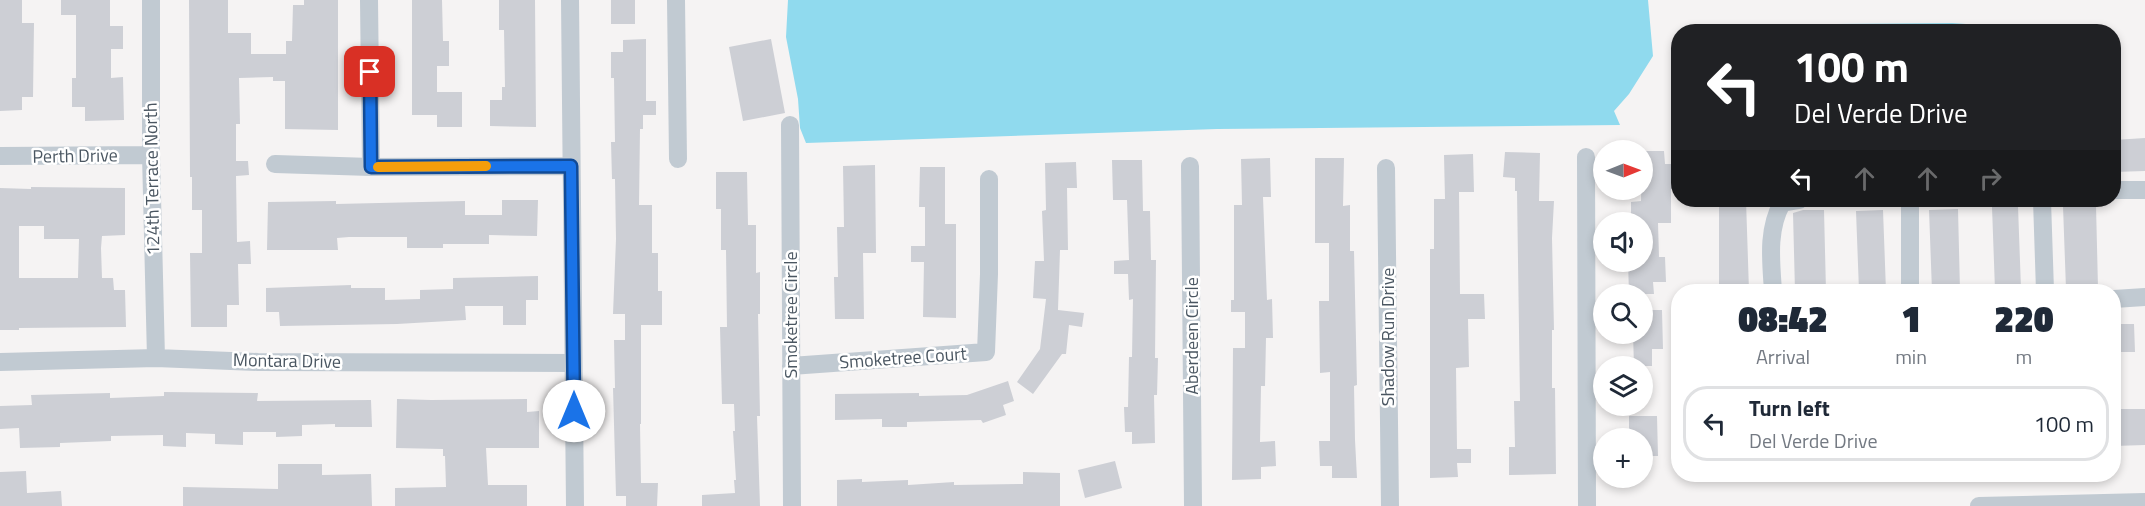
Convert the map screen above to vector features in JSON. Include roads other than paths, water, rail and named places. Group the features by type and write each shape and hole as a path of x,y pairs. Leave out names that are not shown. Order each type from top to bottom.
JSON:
{"street":[{"name":"124th Terrace North","path":"151,0 151,155 156,358"},
{"path":"369,0 371,167"},
{"path":"570,0 575,506"},
{"path":"676,0 678,159"},
{"name":"Smoketree Circle","path":"790,125 792,506"},
{"name":"Perth Drive","path":"0,156 151,155"},
{"path":"1586,157 1587,506"},
{"path":"275,164 371,167 571,166"},
{"name":"Aberdeen Circle","path":"1190,166 1193,506"},
{"name":"Shadow Run Drive","path":"1386,168 1390,506"},
{"name":"Smoketree Court","path":"791,366 986,352 989,179"},
{"path":"2121,190 2145,190"},
{"path":"1772,284 1770,253 1774,218 1780,207"},
{"path":"1910,207 1910,284"},
{"path":"2042,207 2045,284"},
{"path":"2121,299 2145,297"},
{"name":"Montara Drive","path":"0,362 156,358 281,362 573,363"},
{"path":"1979,506 2145,502"}],"water":[{"path":"788,0 1648,0 1653,56 1629,94 1614,111 1620,125 1217,129 806,143 800,128 798,99 786,37"},
{"path":"1952,23 1966,24 1833,24"}]}
